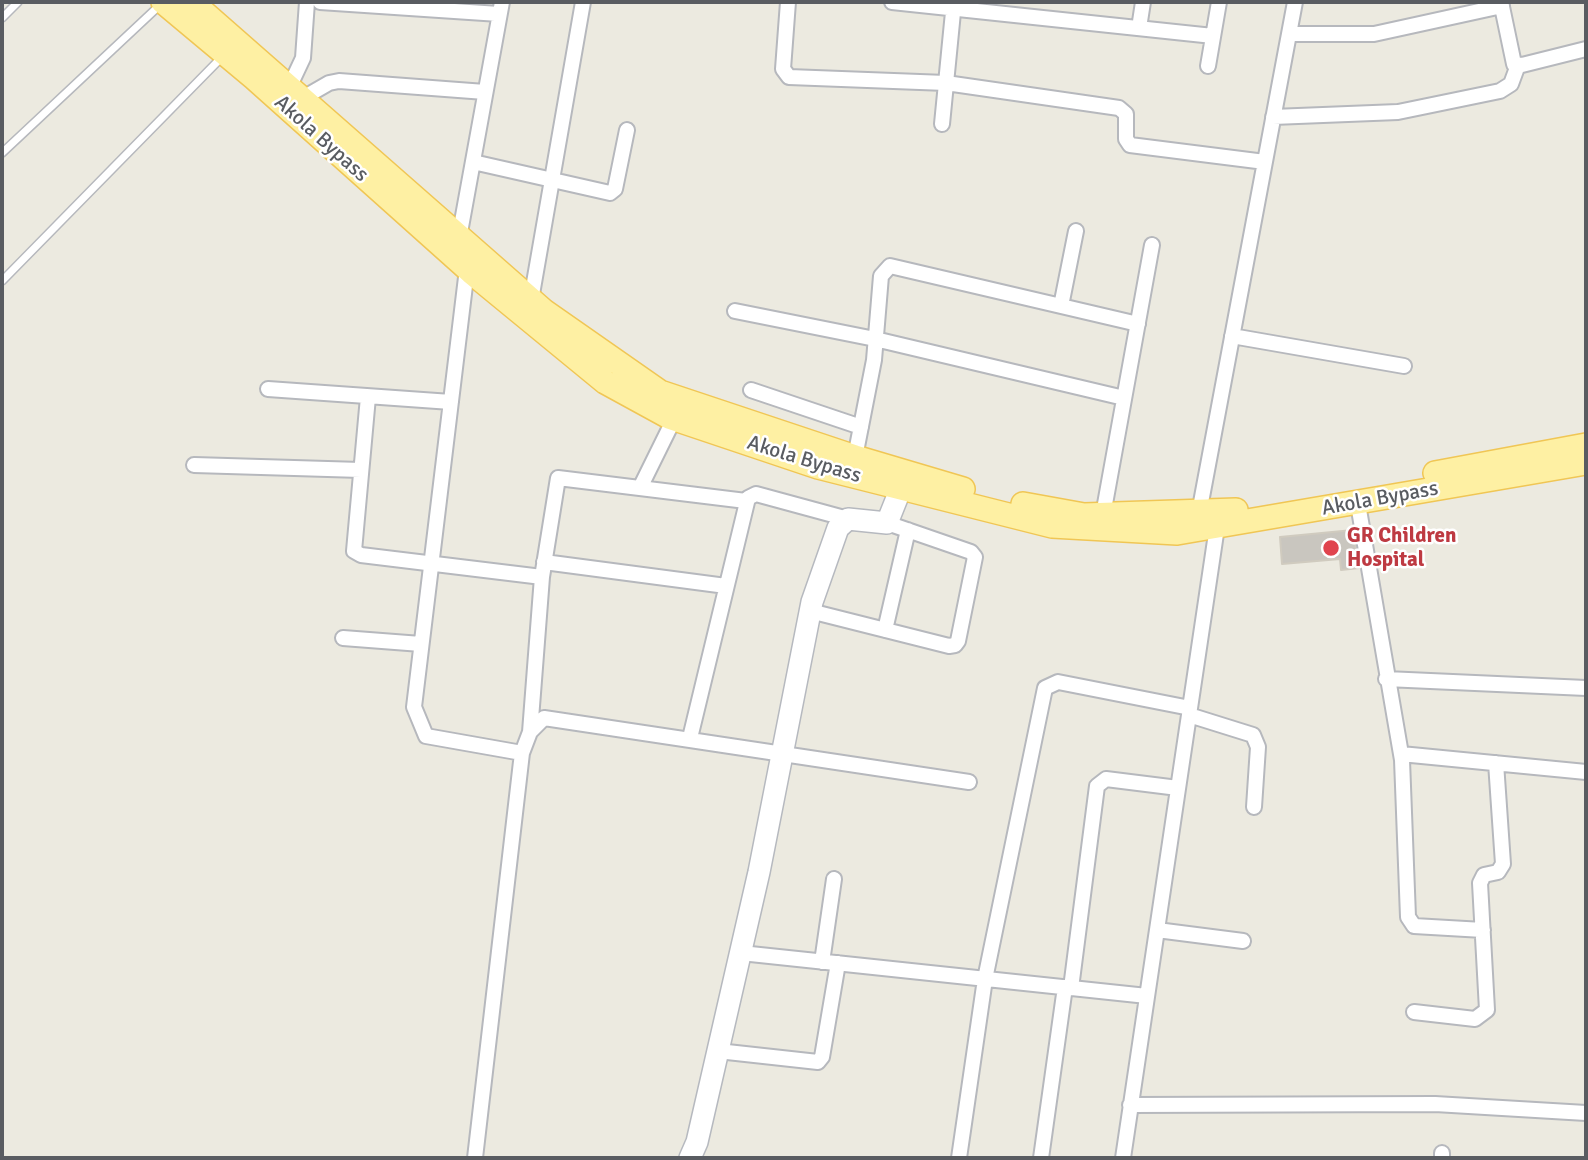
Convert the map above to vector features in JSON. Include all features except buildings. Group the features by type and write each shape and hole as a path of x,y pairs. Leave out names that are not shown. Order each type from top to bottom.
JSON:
{"main road":[{"name":"Akola Bypass","path":"163,2 225,54 292,96 459,239 488,275 606,382 674,419 822,468 1060,527 1177,533 1246,508 1586,445"},
{"name":"Akola Bypass","path":"192,2 292,96 467,269 488,275 531,300 660,392 855,457 994,499 1084,516 1208,520 1358,504 1586,463"}],"street":[{"path":"292,96 304,53 307,2"},
{"path":"320,2 500,8 459,239"},
{"path":"531,300 583,2"},
{"path":"788,2 783,69 786,76 946,83 1119,108 1126,114 1126,139 1130,145 1265,162"},
{"path":"891,2 954,5 1213,36"},
{"path":"1139,28 1143,2"},
{"path":"1208,66 1219,2"},
{"path":"1123,1158 1190,711 1207,581 1208,520 1232,335 1295,2"},
{"path":"1289,34 1367,35 1502,4 1511,61 1518,65 1586,49"},
{"path":"942,124 954,5"},
{"path":"1273,117 1398,112 1500,91 1511,84 1518,65"},
{"path":"292,96 340,81 485,92"},
{"path":"473,162 552,182 613,191 627,130"},
{"path":"1061,306 1076,232"},
{"path":"1103,515 1152,245"},
{"path":"855,457 876,339 881,276 890,266 1138,324"},
{"path":"467,269 414,707 426,736 522,753"},
{"path":"735,311 876,339 1124,398"},
{"path":"1232,335 1404,366"},
{"path":"268,389 451,402"},
{"path":"751,390 861,427"},
{"path":"368,397 354,551 431,563 543,569 726,586"},
{"path":"640,488 674,419"},
{"path":"194,465 361,470"},
{"path":"475,1158 522,753 530,732 543,569 558,478 746,501"},
{"path":"887,523 901,488"},
{"path":"690,738 746,501 756,494 848,519 887,523 971,552 975,557 958,641 949,646 810,611"},
{"path":"1358,504 1401,754 1410,922 1414,926 1483,930"},
{"path":"690,1158 698,1142 741,953 810,611 838,528 848,519"},
{"path":"885,630 908,530"},
{"path":"343,638 421,644"},
{"path":"1386,679 1586,688"},
{"path":"960,1158 985,979 1045,688 1058,682 1190,711 1253,734 1258,747 1254,807"},
{"path":"530,732 544,718 782,751 969,782"},
{"path":"1401,754 1586,772"},
{"path":"1414,1012 1475,1019 1485,1015 1487,1010 1481,879 1498,872 1503,864 1496,763"},
{"path":"1041,1158 1097,786 1106,779 1178,788"},
{"path":"822,961 834,879"},
{"path":"1157,930 1244,941"},
{"path":"741,953 1147,996"},
{"path":"718,1051 818,1062 822,1057 838,963"},
{"path":"1130,1105 1435,1104 1586,1113"}],"lane":[{"path":"2,18 18,2"},
{"path":"2,153 163,2"},
{"path":"2,281 225,54"}],"place":[{"name":"GR Children Hospital","path":"1331,548"}]}
